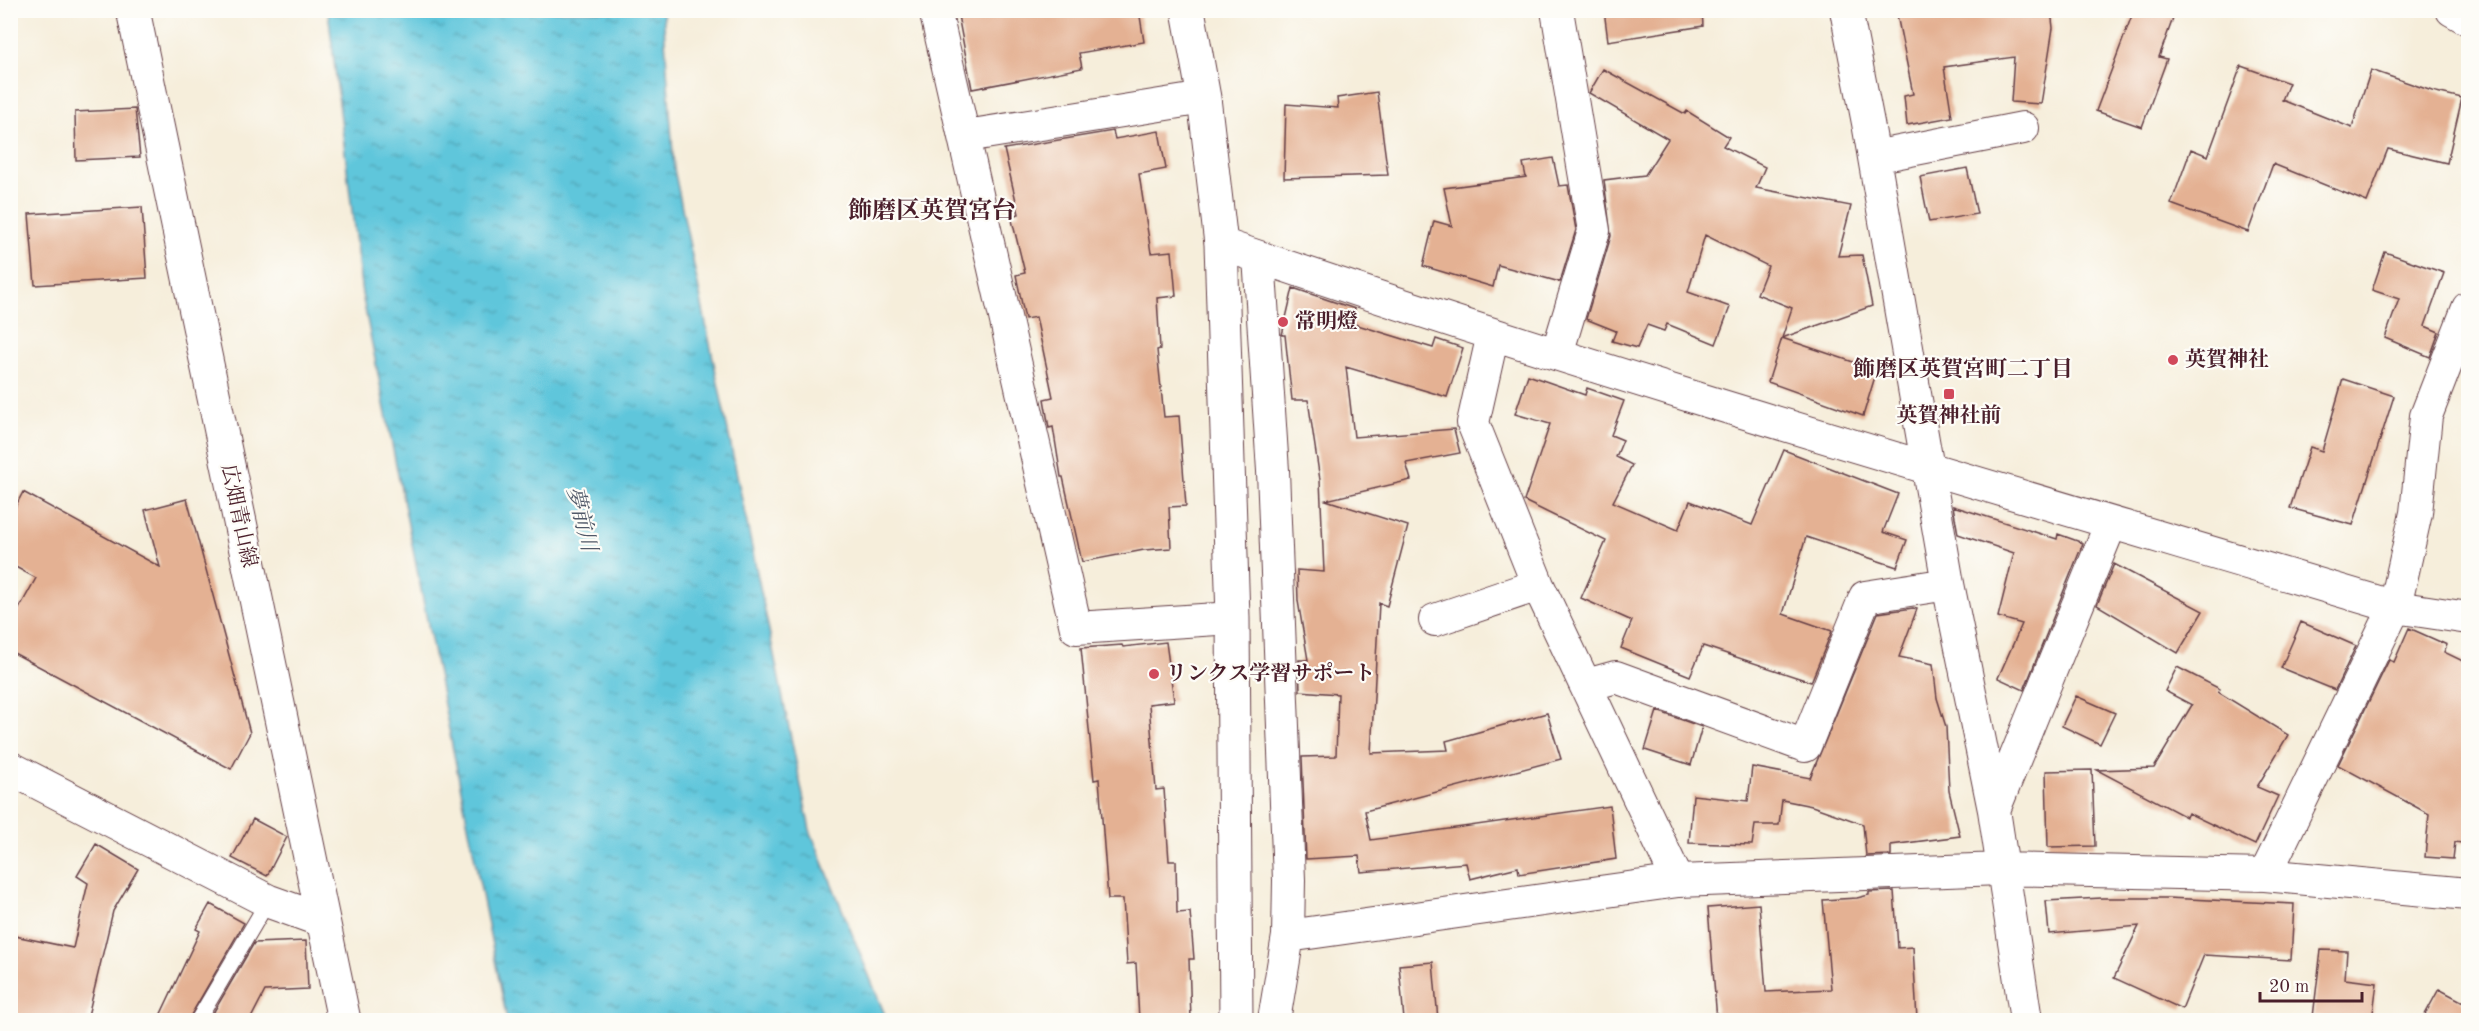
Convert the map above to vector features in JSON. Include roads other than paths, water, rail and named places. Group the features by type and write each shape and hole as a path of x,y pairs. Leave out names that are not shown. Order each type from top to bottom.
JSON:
{"street":[{"name":"広畑青山線","path":"133,10 321,920 344,1020"},
{"path":"935,10 966,136 1076,628 1233,618"},
{"path":"1188,10 1204,98 1221,243 1233,618 1236,1020"},
{"path":"1557,10 1594,231 1557,354"},
{"path":"1845,10 1874,157 1948,584 1994,810 2001,869 2026,1020"},
{"path":"2452,10 2469,19"},
{"path":"966,136 1204,98"},
{"path":"1874,157 2023,128"},
{"path":"1221,243 1492,334 2111,523 2395,607 2469,618"},
{"path":"1259,257 1274,495 1289,880 1288,936 1274,1020"},
{"path":"2265,875 2395,607 2416,513 2426,416 2465,327"},
{"path":"1492,334 1473,423 1538,585 1678,881"},
{"path":"1994,810 2111,523"},
{"path":"1587,686 1616,676 1805,746 1865,597 1948,584"},
{"path":"1435,620 1538,585"},
{"path":"10,768 268,901 321,920"},
{"path":"1288,936 1678,881 2001,869 2265,875 2469,894"}],"lane":[{"path":"198,1020 268,901"}],"water":[{"name":"夢前川","path":"328,11 663,11 674,169 810,830 887,1020 507,1020 362,294"}],"place":[{"name":"常明燈","path":"1283,322"},
{"name":"英賀神社","path":"2173,360"},
{"name":"英賀神社前","path":"1949,394"},
{"name":"リンクス学習サポート","path":"1154,674"}],"district":[{"name":"飾磨区英賀宮台","path":"932,212"},
{"name":"飾磨区英賀宮町二丁目","path":"1963,370"}]}
